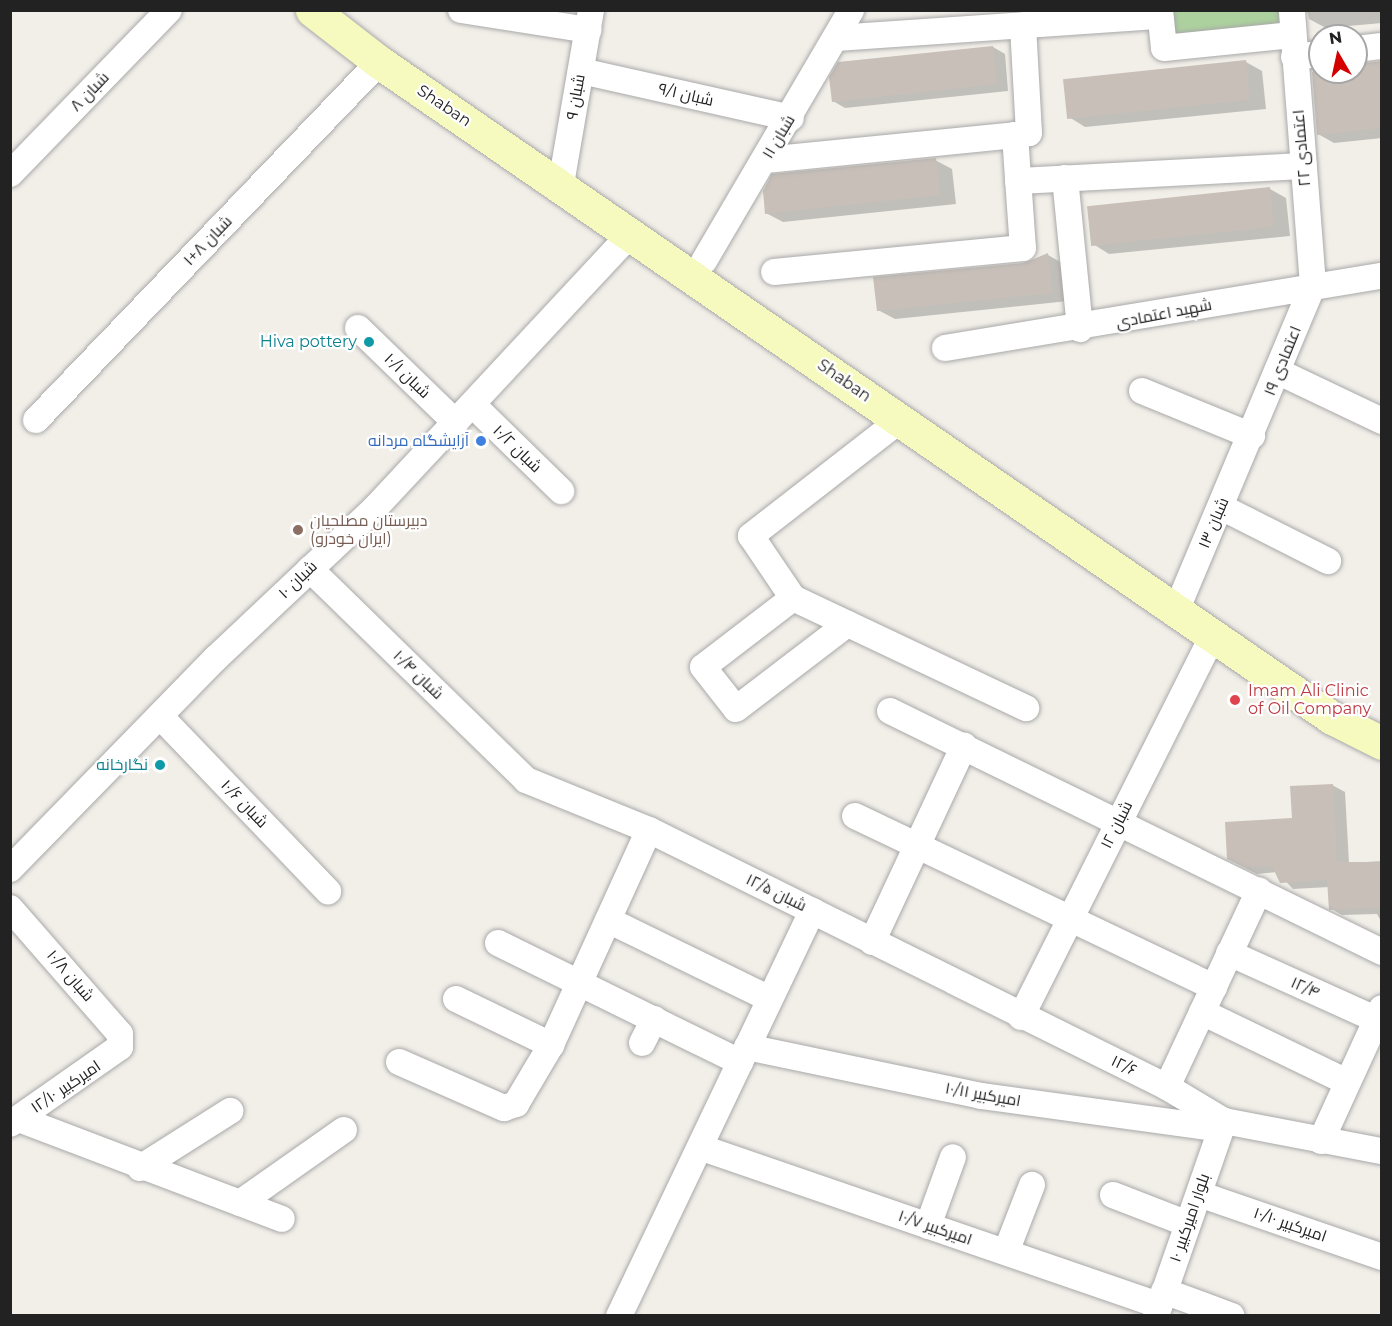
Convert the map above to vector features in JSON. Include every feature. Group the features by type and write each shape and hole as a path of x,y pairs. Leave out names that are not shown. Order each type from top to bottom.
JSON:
{"street":[{"name":"۸ شبان","path":"10,174 168,10"},
{"name":"Shaban","path":"312,10 380,62 561,184 900,420 1214,634 1332,718 1379,734"},
{"path":"461,10 589,20"},
{"name":"۱۱ شبان","path":"704,261 791,118 851,10"},
{"path":"836,38 1160,13 1164,48 1293,34 1308,45"},
{"name":"۹ شبان","path":"561,184 589,20"},
{"path":"766,160 1029,134 1023,25"},
{"name":"۲۲ اعتمادی","path":"1293,34 1314,285"},
{"name":"۱+۸ شبان","path":"36,420 380,62"},
{"name":"۹/۱ شبان","path":"581,71 791,118"},
{"path":"774,272 1023,248 1015,135"},
{"path":"1018,181 1304,166"},
{"path":"1065,178 1080,329"},
{"name":"۱۰ شبان","path":"10,869 160,716 465,414 631,234"},
{"name":"شهید اعتمادی","path":"945,348 1080,329 1314,285 1382,276"},
{"name":"۱۹ اعتمادی","path":"1252,435 1280,372 1314,285"},
{"name":"۱۰/۱ شبان","path":"358,328 465,414"},
{"path":"1280,372 1382,421"},
{"path":"1142,391 1252,435"},
{"name":"۱۰/۲ شبان","path":"465,414 561,491"},
{"path":"900,420 751,536 793,598 1026,708"},
{"name":"۱۳ شبان","path":"1176,610 1252,435"},
{"path":"1221,507 1328,561"},
{"name":"۱۰/۴ شبان","path":"310,569 525,780"},
{"path":"793,598 703,667 735,709 848,624"},
{"name":"۱۲ شبان","path":"1021,1017 1068,919 1214,634"},
{"path":"890,711 1382,952"},
{"name":"۱۰/۶ شبان","path":"160,716 328,891"},
{"path":"873,942 964,746"},
{"name":"۱۲/۵ شبان","path":"525,780 649,830 1021,1017"},
{"path":"855,816 1214,987"},
{"path":"399,1062 511,1108 551,1045 649,830"},
{"path":"1167,1087 1259,891"},
{"name":"۱۰/۸ شبان","path":"10,908 120,1034 120,1047"},
{"path":"619,1316 812,911"},
{"path":"608,920 679,966 770,999"},
{"name":"۱۰/۱۱ امیرکبیر","path":"498,943 654,1019 744,1054 981,1096 1223,1125"},
{"name":"۱۲/۴","path":"1229,954 1380,1016"},
{"path":"456,999 551,1045"},
{"path":"1202,1012 1347,1082"},
{"path":"1321,1142 1347,1082 1380,1016"},
{"name":"۱۲/۶","path":"1021,1017 1167,1087 1223,1125"},
{"path":"642,1043 654,1019"},
{"name":"۱۲/۱۰ امیرکبیر","path":"15,1122 120,1047"},
{"path":"140,1168 230,1111"},
{"path":"15,1122 282,1219"},
{"path":"1223,1125 1382,1151"},
{"name":"۱۰ بلوار امیرکبیر","path":"1160,1304 1223,1125"},
{"path":"240,1203 344,1130"},
{"name":"۱۰/۷ امیرکبیر","path":"711,1151 1160,1304 1232,1316"},
{"path":"928,1226 953,1157"},
{"path":"1006,1252 1032,1185"},
{"name":"۱۰/۱۰ امیرکبیر","path":"1199,1194 1382,1257"},
{"path":"1113,1195 1188,1224"}],"green space":[{"path":"1164,11 1284,11 1286,23 1167,38"}],"building":[{"path":"993,46 997,84 832,102 829,77 838,62"},
{"path":"1246,60 1250,100 1067,119 1063,79"},
{"path":"1382,61 1382,128 1317,135 1313,84 1368,84 1368,63"},
{"path":"936,158 940,195 765,214 763,191 772,174"},
{"path":"1270,187 1274,227 1091,246 1087,206"},
{"path":"1048,253 1052,293 877,311 873,277 1024,263"},
{"path":"1333,784 1337,862 1382,862 1382,907 1329,910 1327,880 1280,883 1272,866 1243,867 1227,859 1225,822 1292,818 1290,786"}],"place":[{"name":"Hiva pottery","path":"369,342"},
{"name":"آرایشگاه مردانه","path":"481,441"},
{"name":"دبیرستان مصلحیان (ایران خودرو)","path":"298,530"},
{"name":"Imam Ali Clinic of Oil Company","path":"1235,700"},
{"name":"نگارخانه","path":"160,765"}]}
